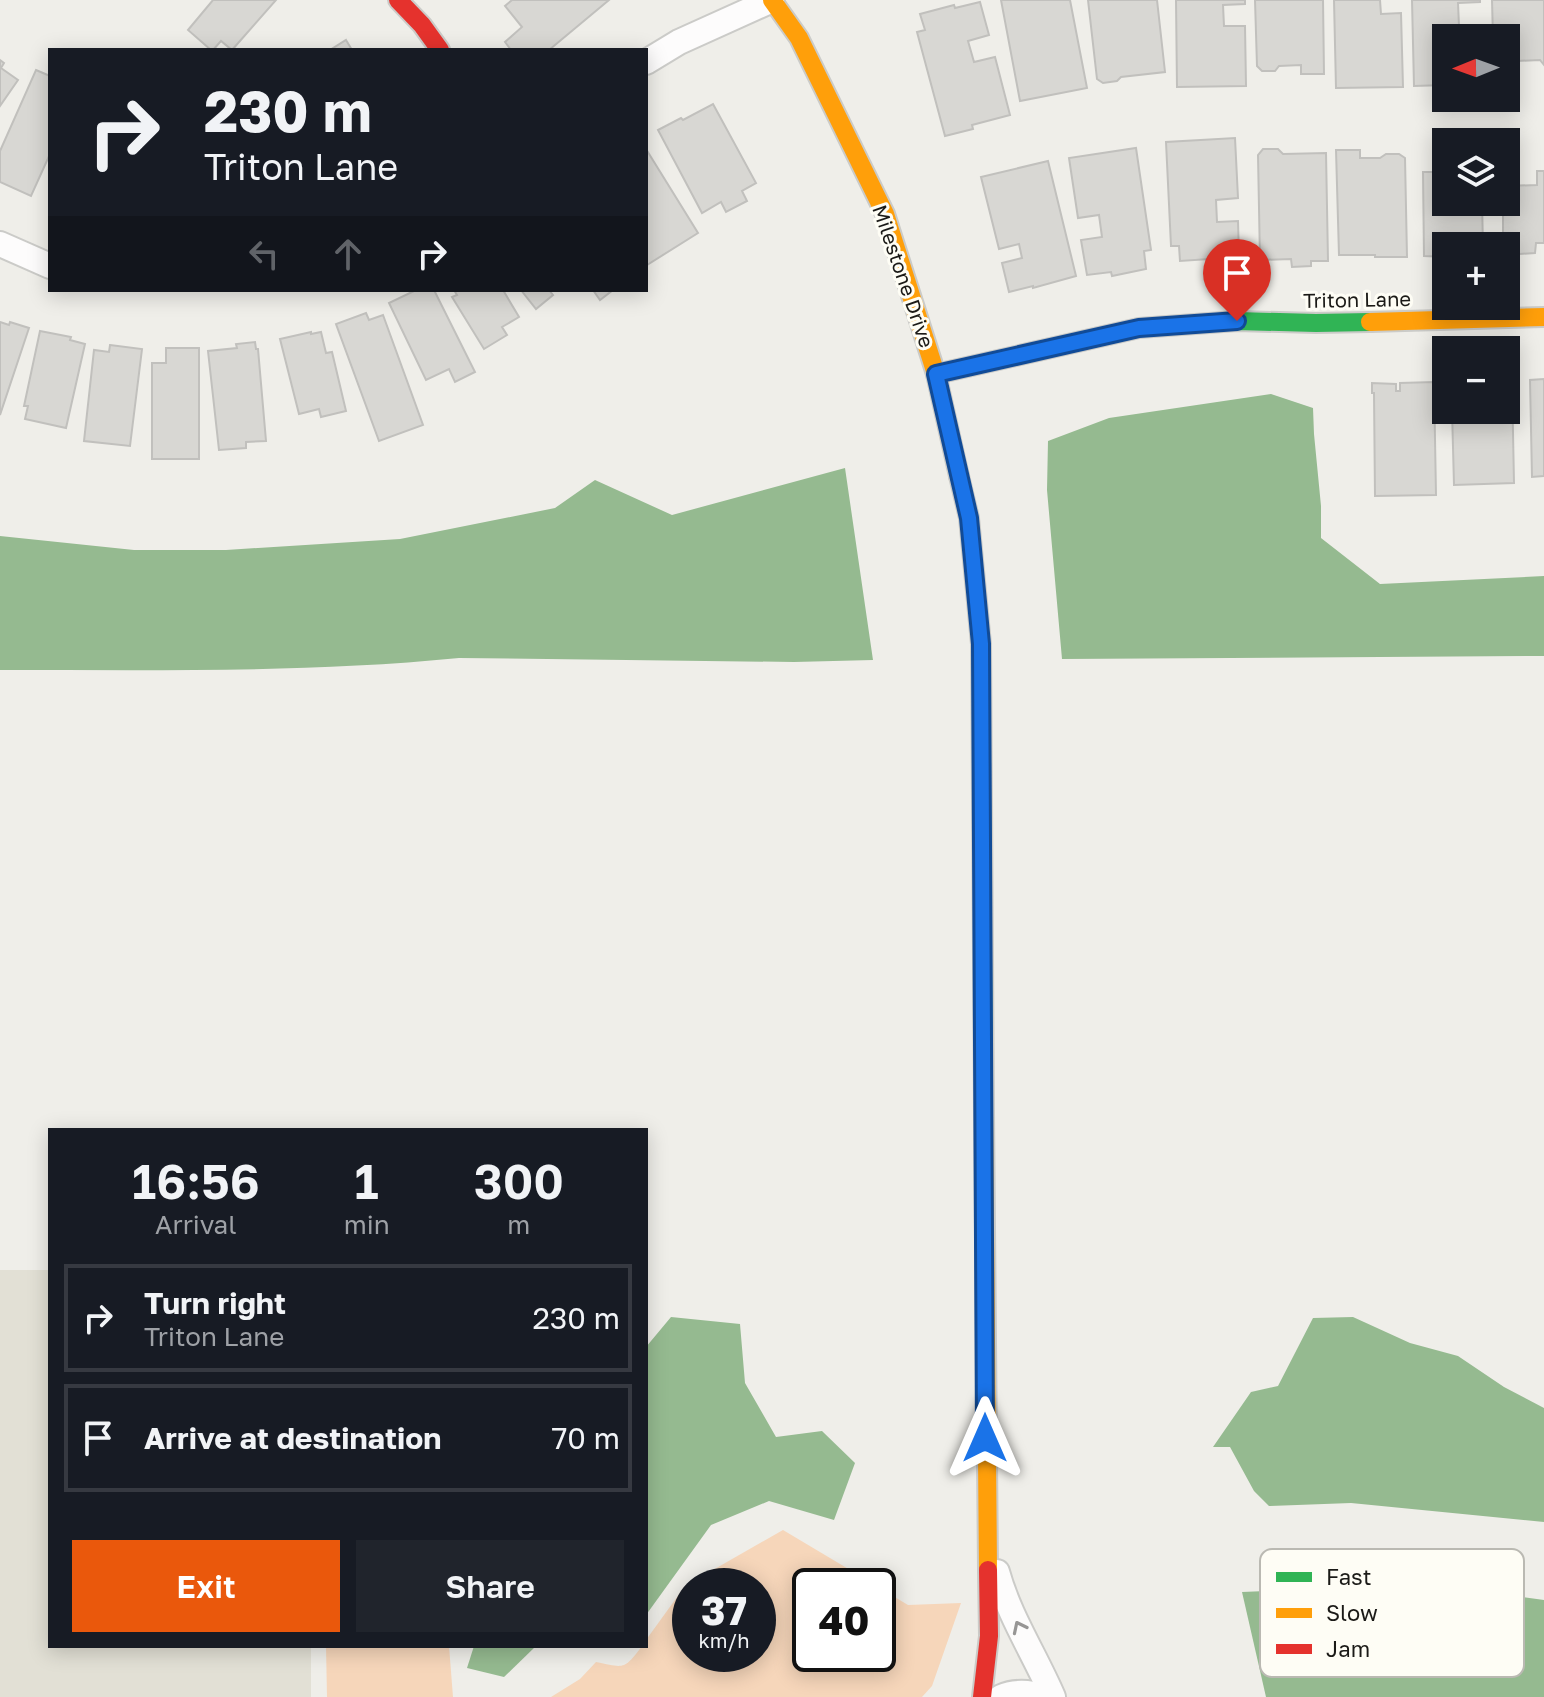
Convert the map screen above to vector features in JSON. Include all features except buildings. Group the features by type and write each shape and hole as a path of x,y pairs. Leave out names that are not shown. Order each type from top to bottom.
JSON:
{"street":[{"path":"398,0 439,48"},
{"path":"648,61 679,42 772,0"},
{"name":"Milestone Drive","path":"772,0 799,38 885,214 936,374 969,518 981,644 986,1534 990,1636 982,1697"},
{"path":"0,244 48,265"},
{"name":"Triton Lane","path":"936,374 1139,328 1237,321 1316,323 1544,317"},
{"name":"Milestone Drive","path":"986,1534 1007,1602 1053,1697"},
{"path":"1001,1697 1024,1693 1044,1697"}],"shaded area":[{"path":"1271,394 1313,408 1321,538 1380,584 1544,576 1544,656 1062,659 1047,490 1048,441 1109,418"},
{"path":"845,468 873,660 459,658 287,668 0,670 0,536 134,550 226,550 400,539 555,508 595,480 672,515"},
{"path":"0,1270 48,1270 48,1648 311,1648 311,1697 0,1697"},
{"path":"671,1317 740,1324 745,1383 776,1437 822,1431 855,1463 834,1520 769,1501 711,1525 680,1568 672,1568 672,1579 648,1612 648,1345"},
{"path":"1353,1317 1410,1343 1458,1356 1504,1387 1544,1408 1544,1522 1351,1503 1269,1506 1254,1491 1230,1447 1213,1447 1251,1392 1278,1386 1313,1318"},
{"path":"783,1530 847,1568 792,1568 792,1672 896,1672 896,1598 908,1605 961,1603 932,1686 922,1697 551,1697 580,1679 596,1662 623,1665 640,1648 648,1648 648,1637 672,1604 672,1672 776,1672 776,1568 716,1568"},
{"path":"1260,1591 1260,1671 1242,1592"},
{"path":"1524,1597 1544,1600 1544,1697 1266,1697 1261,1677 1524,1677"},
{"path":"326,1648 449,1648 453,1697 327,1697"},
{"path":"473,1648 534,1648 504,1677 467,1668"}],"traffic: fast":[{"path":"936,374 1139,328 1237,321 1370,322"},
{"path":"959,476 969,518 981,644 984,1113"}],"traffic: slow":[{"path":"772,0 799,38 885,214 936,374 959,476"},
{"path":"1370,322 1544,317"},
{"path":"984,1113 988,1570"}],"traffic: jam":[{"path":"398,0 439,48"},
{"path":"982,1697 989,1636 988,1570"}],"route":[{"path":"985,1438 981,644 969,518 936,374 1139,328 1237,321"}]}
